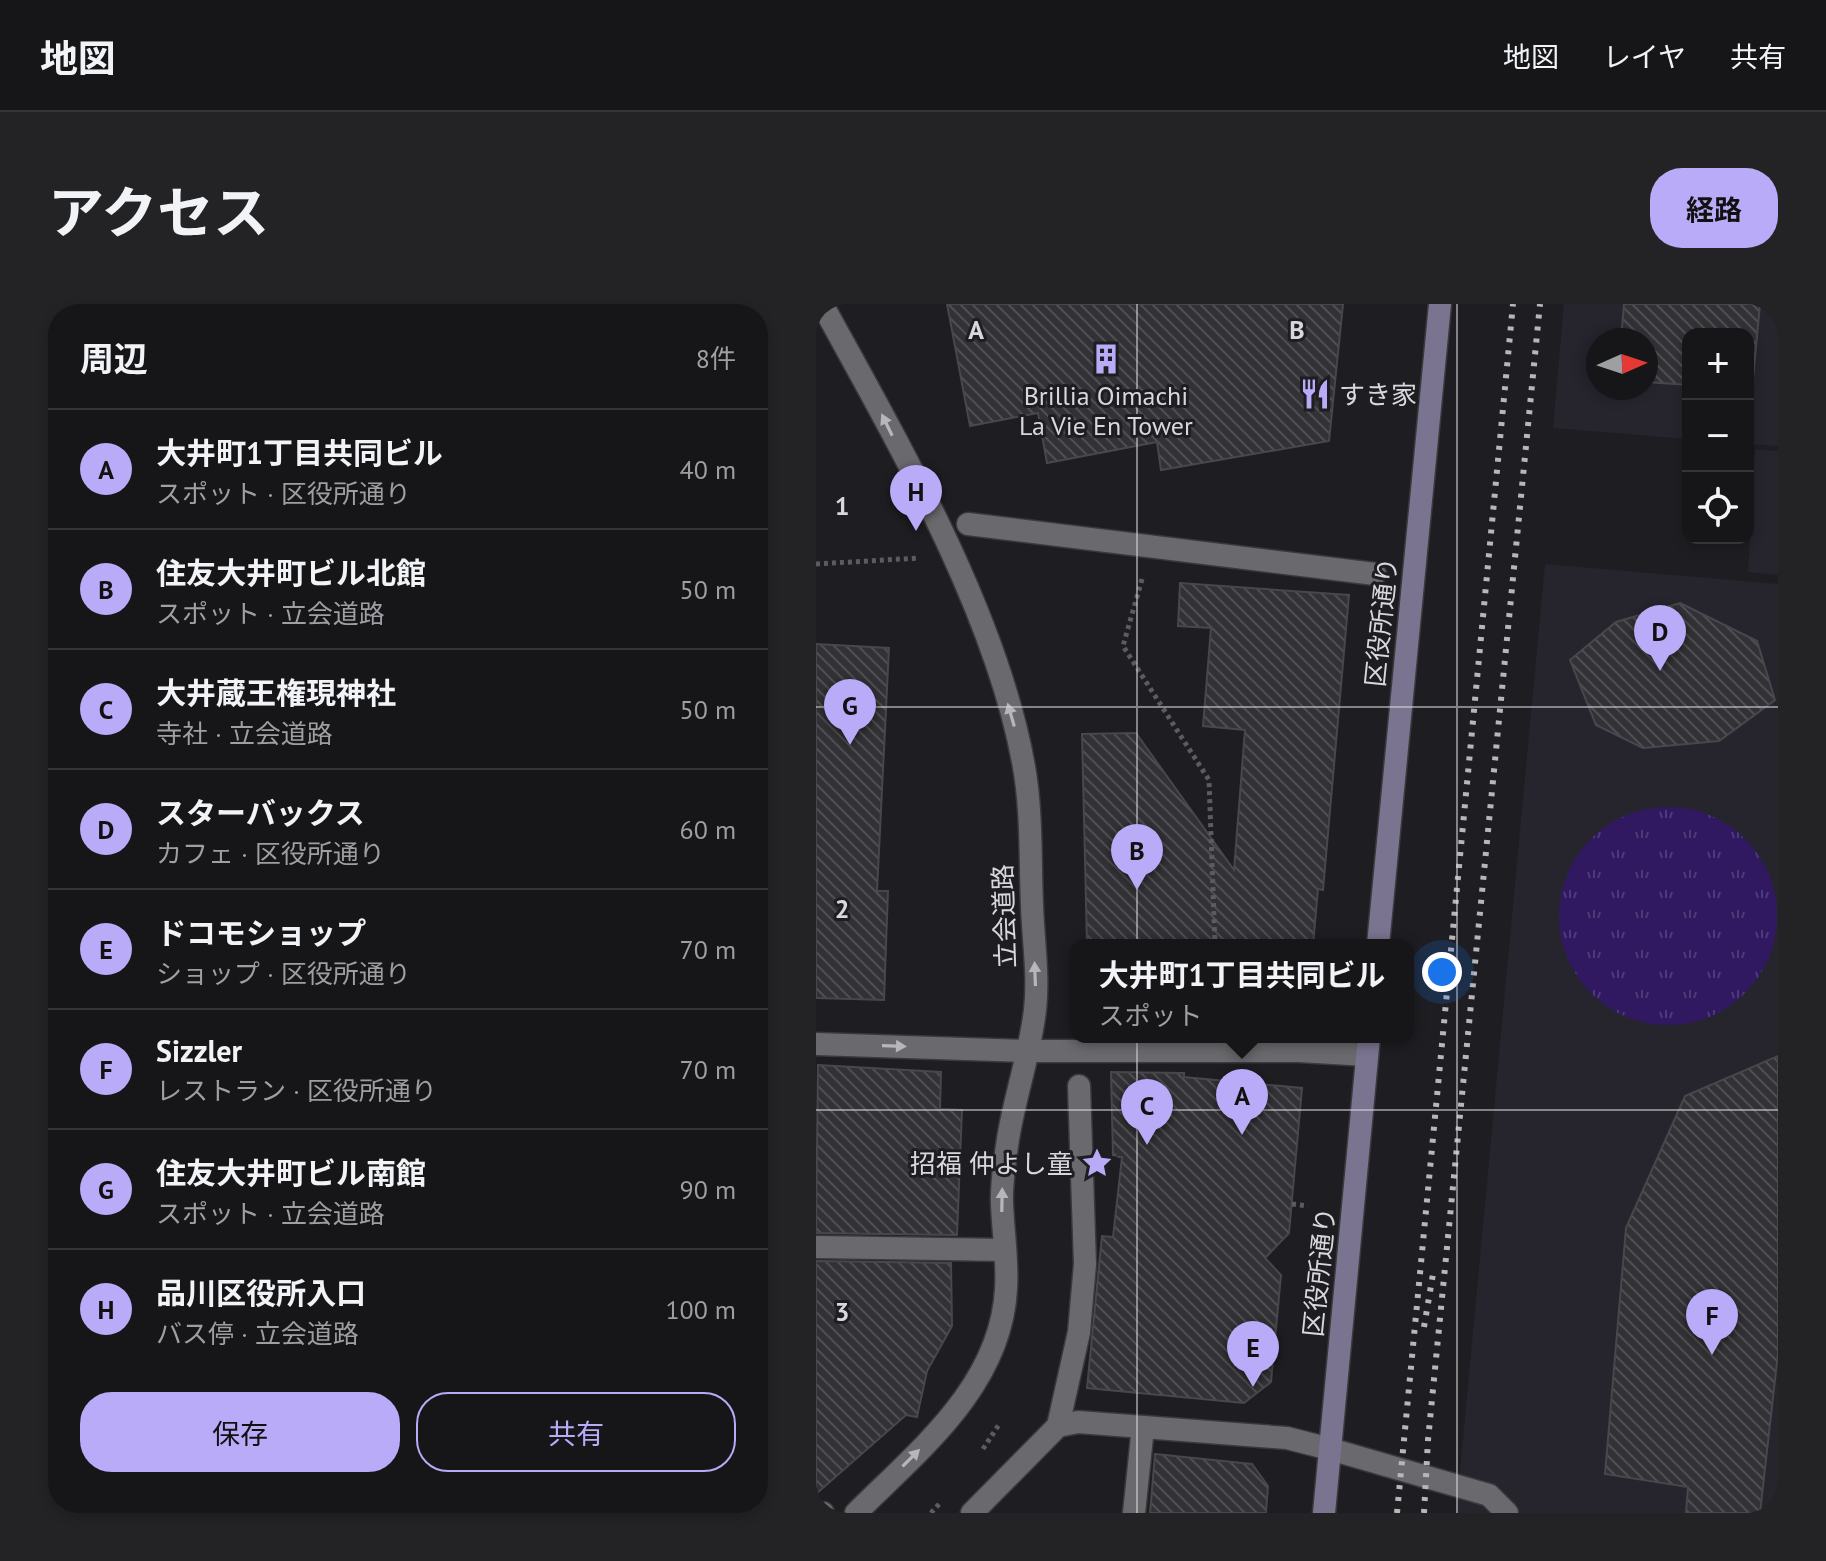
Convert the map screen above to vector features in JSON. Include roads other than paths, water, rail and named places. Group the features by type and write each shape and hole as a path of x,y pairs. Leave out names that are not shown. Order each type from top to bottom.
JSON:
{"main road":[{"name":"区役所通り","path":"1379,939 1440,304"},
{"name":"区役所通り","path":"1324,1513 1368,1046"}],"street":[{"name":"立会道路","path":"822,304 879,409 983,628 1024,767 1036,1006 1005,1166 1001,1199 1005,1307 993,1348 974,1387 945,1423 856,1513"},
{"path":"968,524 1375,574"},
{"path":"816,1044 1028,1051 1299,1051 1368,1046"},
{"path":"972,1513 1058,1426 1079,1332 1085,1264 1079,1086"},
{"path":"816,1247 1005,1250"},
{"path":"1058,1426 1078,1422 1287,1438 1489,1495 1507,1513"},
{"path":"1134,1513 1143,1427"},
{"path":"816,1512 823,1513"}],"railway":[{"path":"1397,1513 1513,304"},
{"path":"1424,1513 1428,1440 1540,304"},
{"path":"1424,1327 1434,1268"}],"place":[{"name":"Brillia Oimachi La Vie En Tower","path":"1106,359"},
{"name":"すき家","path":"1315,394"},
{"name":"品川区役所入口","path":"916,531"},
{"name":"スターバックス","path":"1660,671"},
{"name":"住友大井町ビル南館","path":"850,745"},
{"name":"住友大井町ビル北館","path":"1137,890"},
{"name":"大井町1丁目共同ビル","path":"1242,1135"},
{"name":"大井蔵王権現神社","path":"1147,1145"},
{"name":"招福 仲よし童","path":"1097,1163"},
{"name":"Sizzler","path":"1712,1355"},
{"name":"ドコモショップ","path":"1253,1387"}]}
